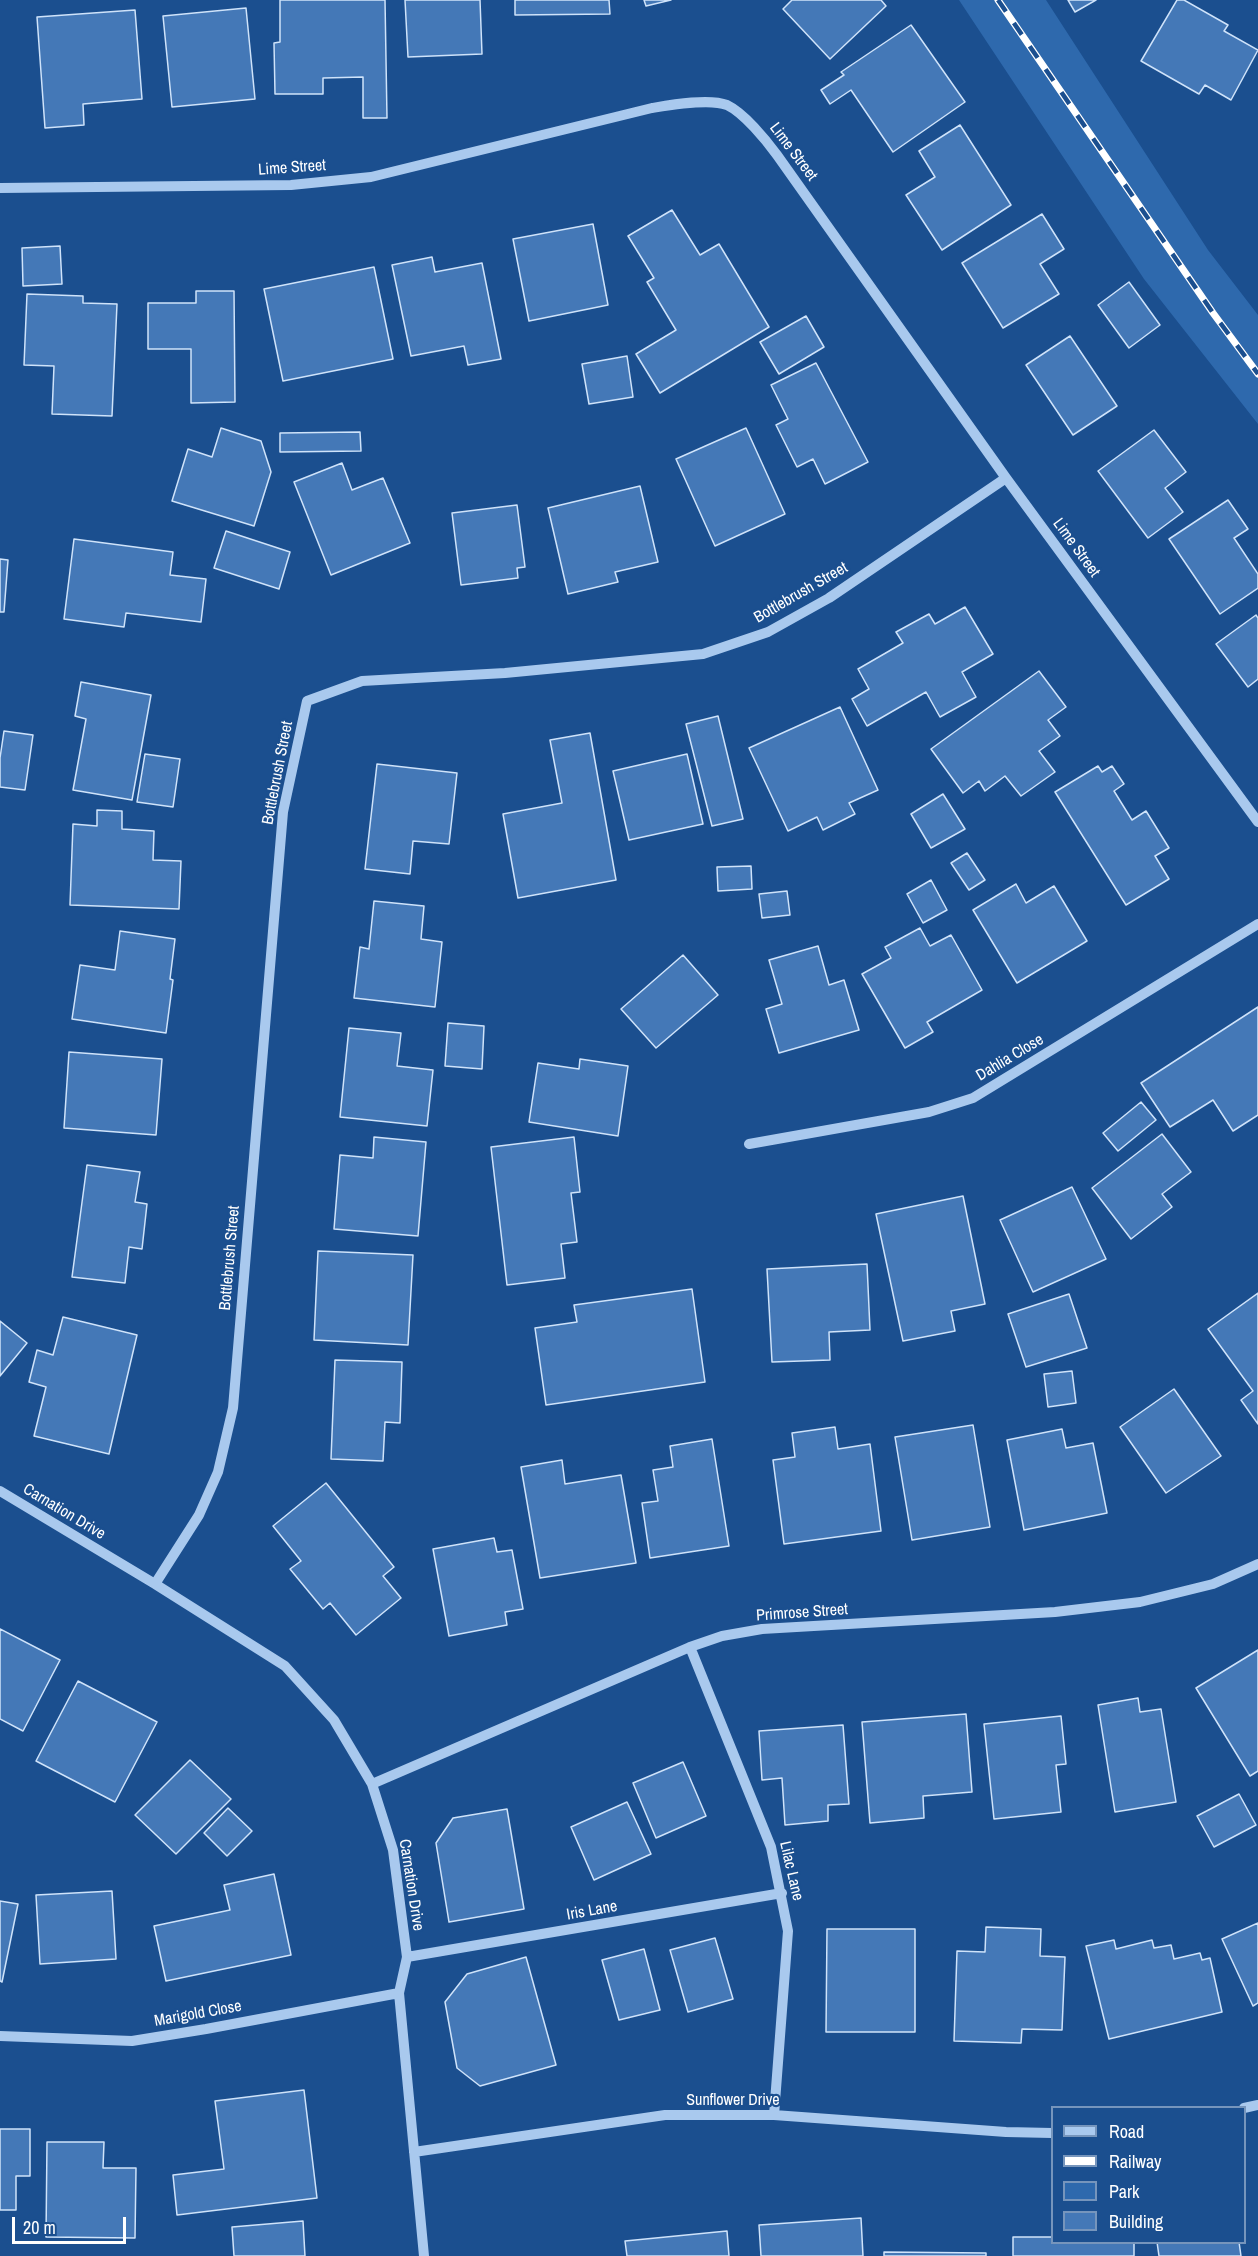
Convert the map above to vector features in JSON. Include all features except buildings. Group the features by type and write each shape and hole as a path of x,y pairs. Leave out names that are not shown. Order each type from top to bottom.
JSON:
{"street":[{"name":"Lime Street","path":"0,188 291,185 371,177 652,108 690,102 726,105 756,128 777,155 1006,478 1258,822"},
{"name":"Bottlebrush Street","path":"155,1584 199,1515 218,1472 233,1408 283,812 307,701 362,681 505,673 703,654 768,632 829,598 1006,478"},
{"name":"Dahlia Close","path":"749,1144 929,1112 973,1098 1258,924"},
{"name":"Carnation Drive","path":"0,1491 155,1584 285,1666 334,1720 372,1784 393,1851 407,1957 399,1993 424,2256"},
{"name":"Primrose Street","path":"372,1784 690,1647 722,1636 762,1629 1055,1612 1140,1602 1213,1584 1258,1564"},
{"name":"Lilac Lane","path":"690,1647 771,1847 782,1893 788,1931 774,2115"},
{"name":"Iris Lane","path":"407,1957 782,1893"},
{"name":"Marigold Close","path":"0,2036 132,2041 399,1993"},
{"name":"Sunflower Drive","path":"414,2152 665,2115 774,2115 1006,2132 1051,2133"}],"green space":[{"path":"959,0 1046,0 1208,250 1258,315 1258,424 1144,279"}],"railway":[{"path":"998,0 1213,313 1258,374"}]}
